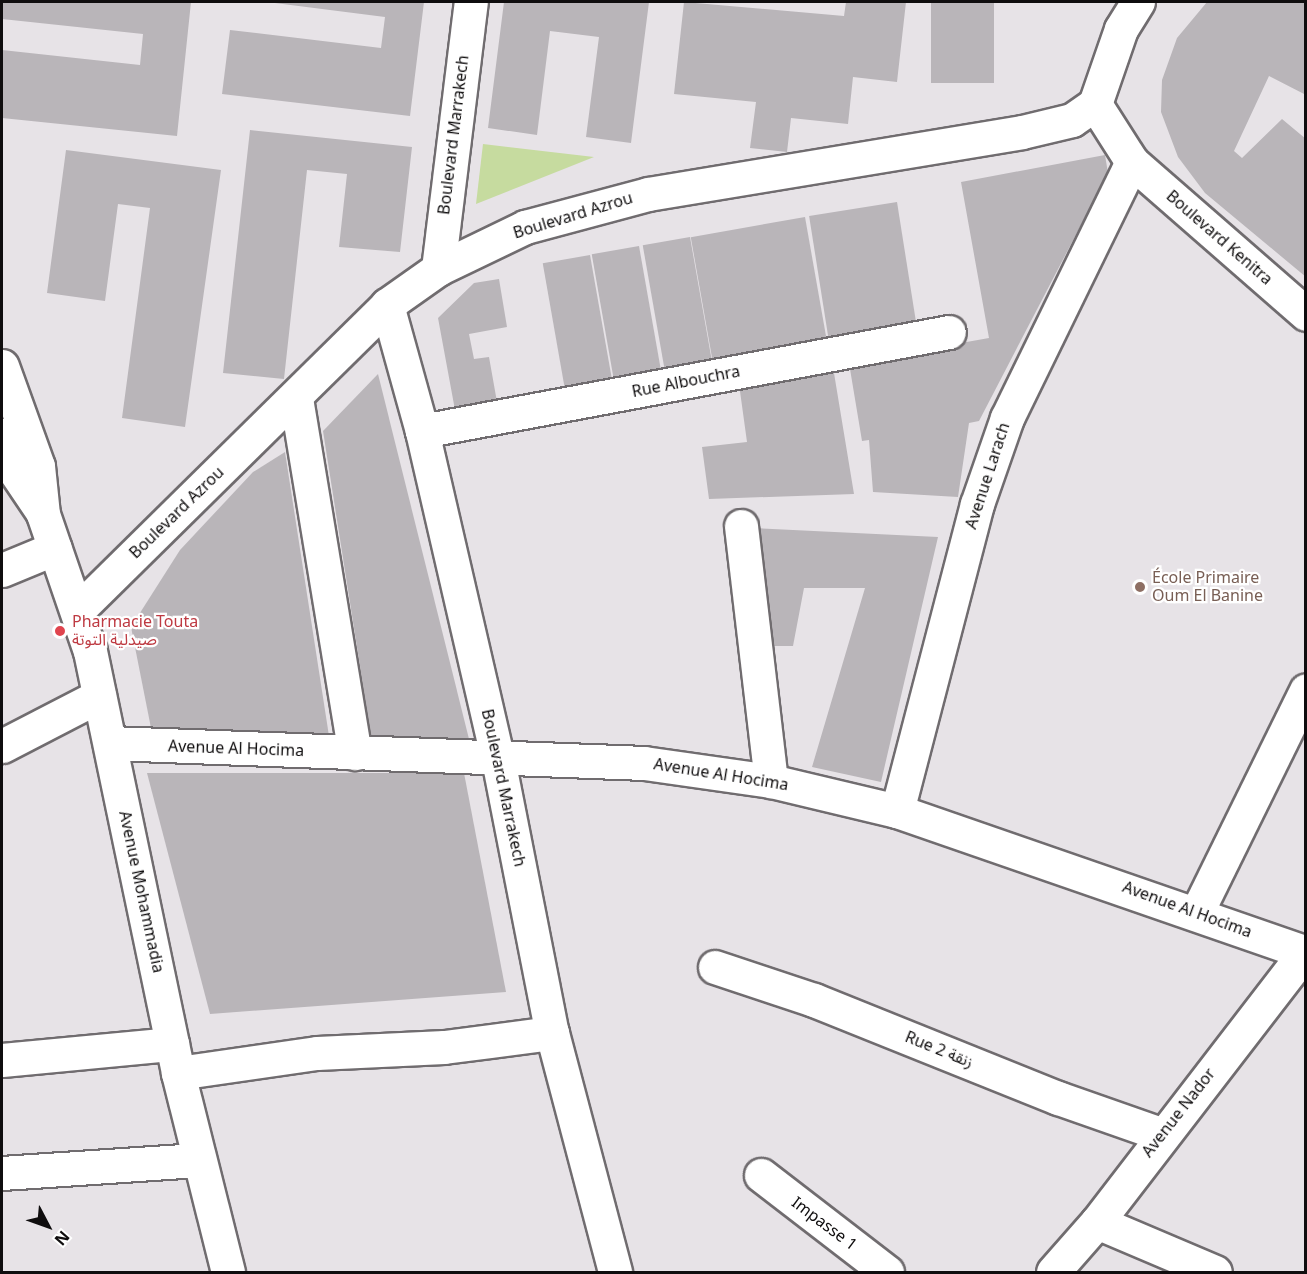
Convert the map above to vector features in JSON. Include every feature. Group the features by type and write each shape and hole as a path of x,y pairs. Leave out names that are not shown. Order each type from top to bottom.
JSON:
{"street":[{"name":"Boulevard Marrakech","path":"438,269 471,2"},
{"path":"1132,162 1095,104 1121,29 1138,2"},
{"name":"Boulevard Azrou","path":"78,610 296,398 387,305 438,269 525,227 648,194 1022,132 1072,120 1095,104"},
{"name":"Boulevard Kenitra","path":"1132,162 1305,314"},
{"name":"Avenue Larach","path":"897,811 976,504 1006,418 1132,162"},
{"name":"Boulevard Marrakech","path":"387,305 422,431 498,759 552,1033 615,1272"},
{"name":"Rue Albouchra","path":"422,431 949,332"},
{"name":"Avenue Mohammadia","path":"2,366 38,466 44,514 78,610 110,743 175,1058 228,1272"},
{"path":"296,398 355,753"},
{"name":"Avenue Mohammadia","path":"2,435 14,470 44,514"},
{"path":"741,526 771,781"},
{"path":"2,570 55,548"},
{"path":"1197,912 1296,734 1305,690"},
{"path":"2,746 99,696"},
{"name":"Avenue Al Hocima","path":"110,743 644,763 771,781 897,811 1197,912 1305,953"},
{"name":"Avenue Nador","path":"1053,1272 1097,1222 1161,1134 1305,953"},
{"name":"Rue 2 زنقة","path":"716,967 814,1000 1058,1098 1161,1134"},
{"path":"2,1060 175,1058 444,1047 552,1033"},
{"path":"2,1173 199,1160"},
{"name":"Impasse 1","path":"761,1176 887,1272"},
{"path":"1097,1222 1215,1272"}],"green space":[{"path":"483,144 594,157 476,204"}],"building":[{"path":"2,2 191,2 177,136 2,118 2,50 140,65 143,34 2,19"},
{"path":"267,2 424,2 410,116 222,94 230,30 381,48 385,17"},
{"path":"504,2 649,2 631,143 586,137 599,37 550,31 537,135 488,128"},
{"path":"684,2 844,16 846,2 906,2 897,82 853,77 848,124 791,118 787,152 750,148 756,102 674,94"},
{"path":"931,2 994,2 994,83 931,83"},
{"path":"1207,2 1306,2 1306,95 1269,76 1234,151 1242,158 1282,119 1306,139 1306,277 1205,193 1178,157 1161,112 1162,80 1177,38"},
{"path":"250,130 412,147 400,252 339,247 347,174 307,170 284,379 223,373"},
{"path":"66,150 221,170 185,427 122,418 150,208 118,204 105,301 47,293"},
{"path":"1105,155 1108,173 979,421 969,423 958,497 873,492 869,440 862,441 849,363 989,338 961,182"},
{"path":"897,202 916,324 828,338 809,216"},
{"path":"805,217 827,341 713,361 691,237"},
{"path":"690,237 712,362 665,370 643,245"},
{"path":"639,246 661,371 614,379 592,254"},
{"path":"590,255 612,380 565,388 543,263"},
{"path":"499,279 507,327 469,334 474,359 489,357 497,402 455,410 438,318 474,283"},
{"path":"833,367 854,494 709,499 702,447 747,442 739,384"},
{"path":"378,374 469,739 371,736 323,431"},
{"path":"285,452 329,736 151,728 131,627 180,550 253,472"},
{"path":"753,528 938,537 881,782 812,767 865,588 804,588 793,646 765,646"},
{"path":"147,773 464,773 506,992 210,1014"}],"place":[{"name":"École Primaire Oum El Banine","path":"1140,587"},
{"name":"Pharmacie Touta صيدلية التوتة","path":"60,631"}]}
